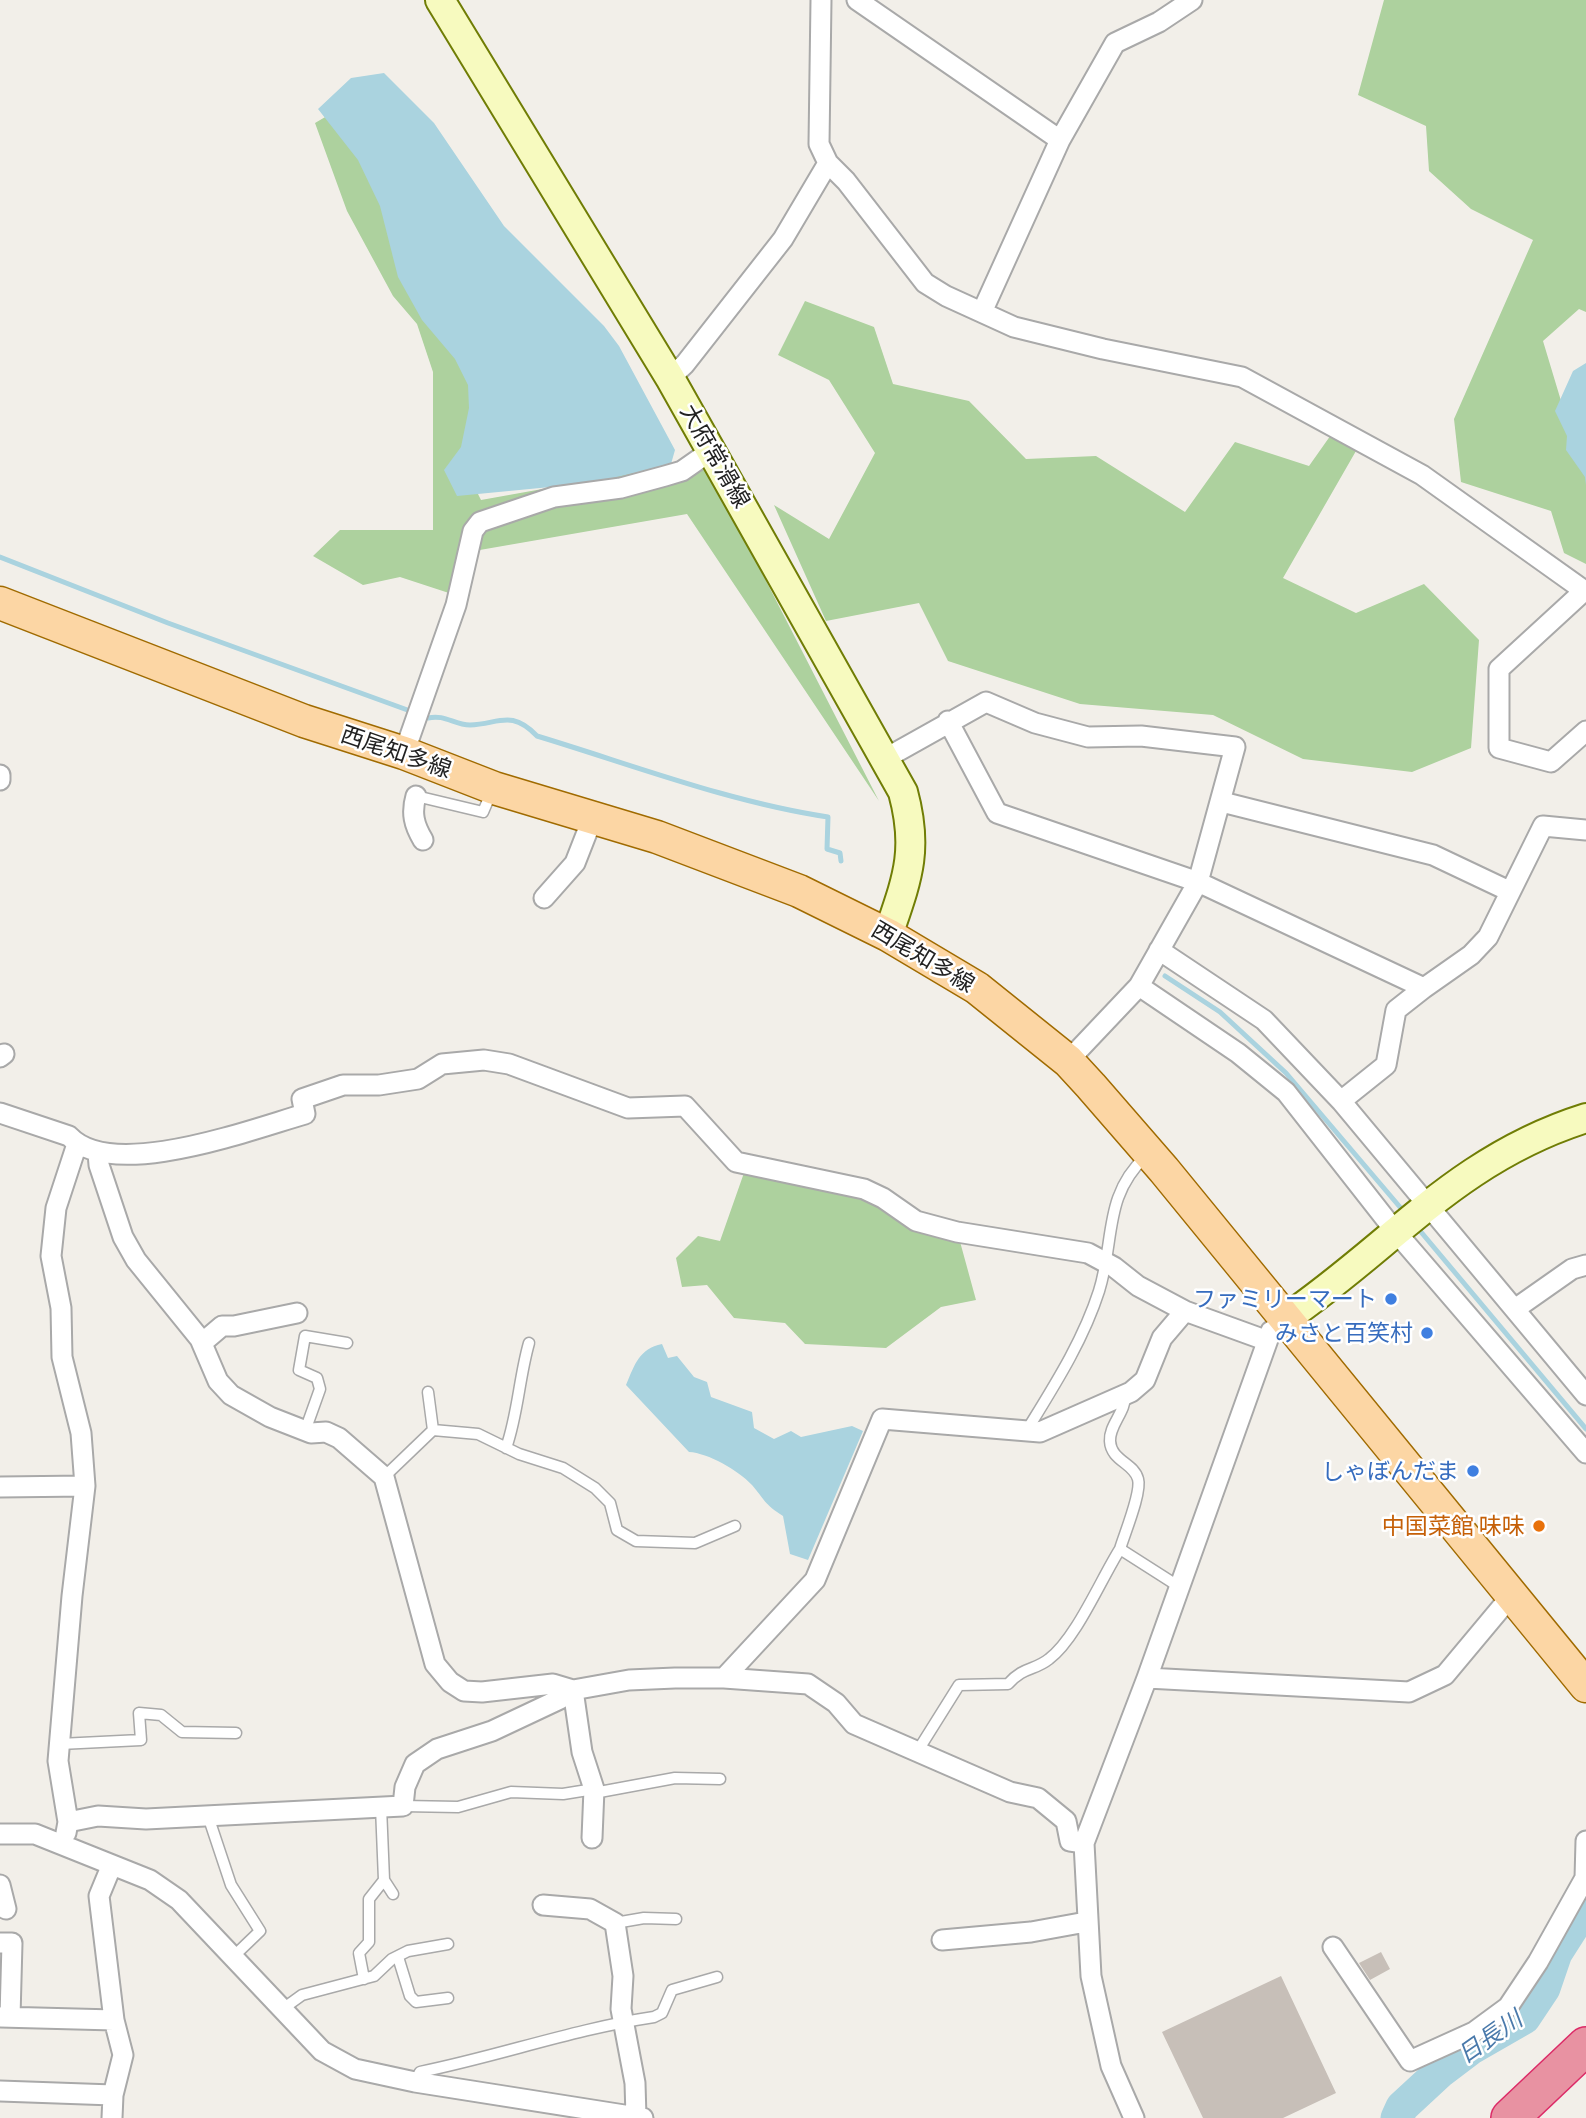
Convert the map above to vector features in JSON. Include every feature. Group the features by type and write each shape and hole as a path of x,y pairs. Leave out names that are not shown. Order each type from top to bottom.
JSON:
{"highway":[{"path":"1510,2118 1586,2046"}],"main road":[{"name":"大府常滑線","path":"440,0 670,378 903,792 912,827 912,858 888,934"},
{"name":"西尾知多線","path":"0,603 211,686 404,753 494,788 657,837 799,891 888,934 977,988 1068,1061 1149,1153 1275,1330 1511,1596 1586,1686"},
{"path":"1275,1330 1411,1217 1484,1163 1557,1127 1586,1118"}],"street":[{"path":"821,0 819,144 828,163 846,181 925,283 1014,327 1103,349 1242,377 1422,475 1585,592 1499,669 1499,748 1552,762 1586,732"},
{"path":"857,0 1060,140"},
{"path":"982,312 1060,140 1115,43 1159,22 1192,0"},
{"path":"670,378 685,364 783,239 828,163"},
{"path":"404,753 456,605 473,531 480,522 554,497 621,488 665,477 682,471 712,450"},
{"path":"886,758 986,702 1035,723 1088,737 1141,736 1235,747 1198,882 1141,984 1068,1061"},
{"path":"948,721 997,813 1198,882 1424,988"},
{"path":"416,796 412,809 416,829 423,840"},
{"path":"1222,802 1433,855 1509,891"},
{"path":"544,898 575,863 593,817"},
{"path":"1341,1101 1386,1065 1396,1010 1471,956 1488,937 1543,826 1586,830"},
{"path":"1157,954 1264,1020 1341,1101 1411,1217 1586,1453"},
{"path":"1141,984 1238,1053 1286,1092 1411,1217 1515,1309 1586,1395"},
{"path":"0,1112 69,1136 77,1144 98,1153 170,1152 305,1114 302,1099 343,1085 379,1086 418,1079 442,1064 484,1060 509,1064 628,1108 685,1107 736,1162 864,1189 883,1198 916,1221 1031,1246 1088,1253 1138,1286 1185,1311 1275,1330 1084,1843 1086,1922 1091,1976 1111,2067 1134,2118"},
{"path":"63,1844 68,1822 58,1763 72,1596 85,1486 81,1433 62,1357 61,1308 51,1256 56,1208 77,1144"},
{"path":"98,1153 99,1165 124,1237 136,1260 202,1343 218,1381 231,1395 270,1417 305,1431 326,1432 339,1438 384,1477 435,1664 450,1682 464,1691 553,1684 569,1690 629,1680 724,1678 808,1684 836,1703 854,1724 1010,1792 1038,1798 1066,1821 1070,1841 1084,1843"},
{"path":"1515,1309 1572,1269 1586,1265"},
{"path":"724,1678 815,1580 882,1419 1040,1432 1128,1394 1146,1380 1162,1338 1185,1311"},
{"path":"202,1343 222,1326 297,1313"},
{"path":"0,1487 85,1486"},
{"path":"1147,1678 1409,1692 1444,1675 1511,1596"},
{"path":"569,1690 582,1752 594,1791 592,1838"},
{"path":"68,1822 98,1815 146,1819 208,1816 230,1812 403,1805 405,1787 415,1764 438,1749 492,1731 560,1699 569,1690"},
{"path":"0,1834 35,1834 111,1867 150,1880 179,1900 234,1955 322,2051 355,2069 415,2082 639,2118 624,2022 623,1976 615,1923 590,1909 543,1905"},
{"path":"1333,1947 1410,2061 1474,2032 1508,2007 1538,1962 1585,1878 1586,1841"},
{"path":"111,1867 99,1896 114,2020 123,2055 113,2095 112,2118"},
{"path":"0,1885 6,1909"},
{"path":"942,1940 1031,1932 1086,1922"},
{"path":"0,1943 12,1943 5,2017 114,2020"},
{"path":"0,2091 113,2095"}],"lane":[{"path":"416,796 484,812 494,788"},
{"path":"1027,1430 1065,1368 1100,1289 1123,1182 1149,1153"},
{"path":"305,1431 320,1389 317,1378 299,1370 305,1336 347,1343"},
{"path":"506,1448 514,1423 529,1343"},
{"path":"428,1392 433,1430"},
{"path":"1122,1426 1132,1404 1128,1394"},
{"path":"917,1752 958,1685 1008,1684 1024,1669 1049,1660 1083,1616 1120,1549 1139,1485 1135,1473 1111,1450 1109,1437 1128,1394"},
{"path":"384,1477 433,1430 478,1434 506,1448 563,1468 594,1488 610,1503 617,1530 636,1541 695,1543 735,1526"},
{"path":"1120,1549 1178,1586"},
{"path":"60,1744 141,1740 139,1713 161,1716 182,1732 236,1733"},
{"path":"403,1805 457,1807 511,1792 563,1794 675,1778 720,1780"},
{"path":"381,1807 384,1880 393,1894"},
{"path":"208,1816 231,1885 260,1931 234,1955"},
{"path":"364,1979 359,1953 369,1942 369,1899 384,1880"},
{"path":"615,1923 644,1918 676,1919"},
{"path":"284,2008 302,1995 374,1976 408,1951 448,1944"},
{"path":"398,1957 410,1997 416,2002 448,1998"},
{"path":"415,2082 420,2072 662,2014 672,1990 717,1977"}],"green space":[{"path":"1384,0 1586,0 1586,312 1579,309 1543,341 1577,454 1586,465 1586,564 1564,553 1551,511 1461,482 1454,419 1533,240 1471,209 1429,171 1426,126 1358,95"},
{"path":"332,113 398,213 483,403 469,476 481,500 704,460 879,801 687,514 474,551 455,595 400,577 363,585 313,556 340,530 433,530 433,372 417,324 393,296 347,211 315,123"},
{"path":"805,301 874,327 893,384 969,401 1026,459 1096,456 1185,512 1235,442 1309,466 1333,432 1360,444 1283,578 1356,613 1424,584 1479,640 1471,748 1412,772 1303,759 1213,715 1080,704 948,661 919,603 826,621 774,505 829,539 875,453 829,380 778,355"},
{"path":"745,1170 854,1179 959,1238 976,1300 941,1307 886,1348 805,1344 785,1323 734,1318 707,1285 682,1287 676,1258 698,1236 720,1241"}],"water":[{"path":"384,73 434,123 504,226 604,326 619,346 675,450 671,464 592,483 457,496 444,470 461,447 469,408 468,385 455,359 422,320 398,277 380,206 358,160 318,109 351,78"},
{"path":"1586,363 1586,485 1585,477 1566,450 1567,436 1555,411 1573,371"},
{"path":"662,1344 668,1358 677,1356 694,1377 707,1382 711,1397 752,1412 754,1428 774,1439 791,1431 801,1437 852,1426 863,1431 808,1560 790,1554 783,1516 768,1505 752,1485 722,1463 705,1455 689,1452 626,1385 635,1364 643,1354"}],"building":[{"path":"1381,1952 1390,1969 1370,1980 1359,1963"},
{"path":"1281,1976 1336,2093 1283,2118 1203,2118 1162,2032"}],"waterway":[{"path":"0,557 168,623 413,712"},
{"path":"422,716 439,717 470,725 512,720 537,736 681,782 754,802 828,817 827,849 840,853 841,861"},
{"path":"1165,976 1220,1012 1286,1073 1405,1213"},
{"path":"1416,1226 1586,1429"},
{"name":"日長川","path":"1397,2118 1402,2107 1441,2071 1470,2049 1524,2018 1544,1988 1556,1953 1586,1906"}],"place":[{"name":"ファミリーマート","path":"1391,1299"},
{"name":"みさと百笑村","path":"1427,1333"},
{"name":"しゃぼんだま","path":"1473,1471"},
{"name":"中国菜館 味味","path":"1539,1526"}]}
